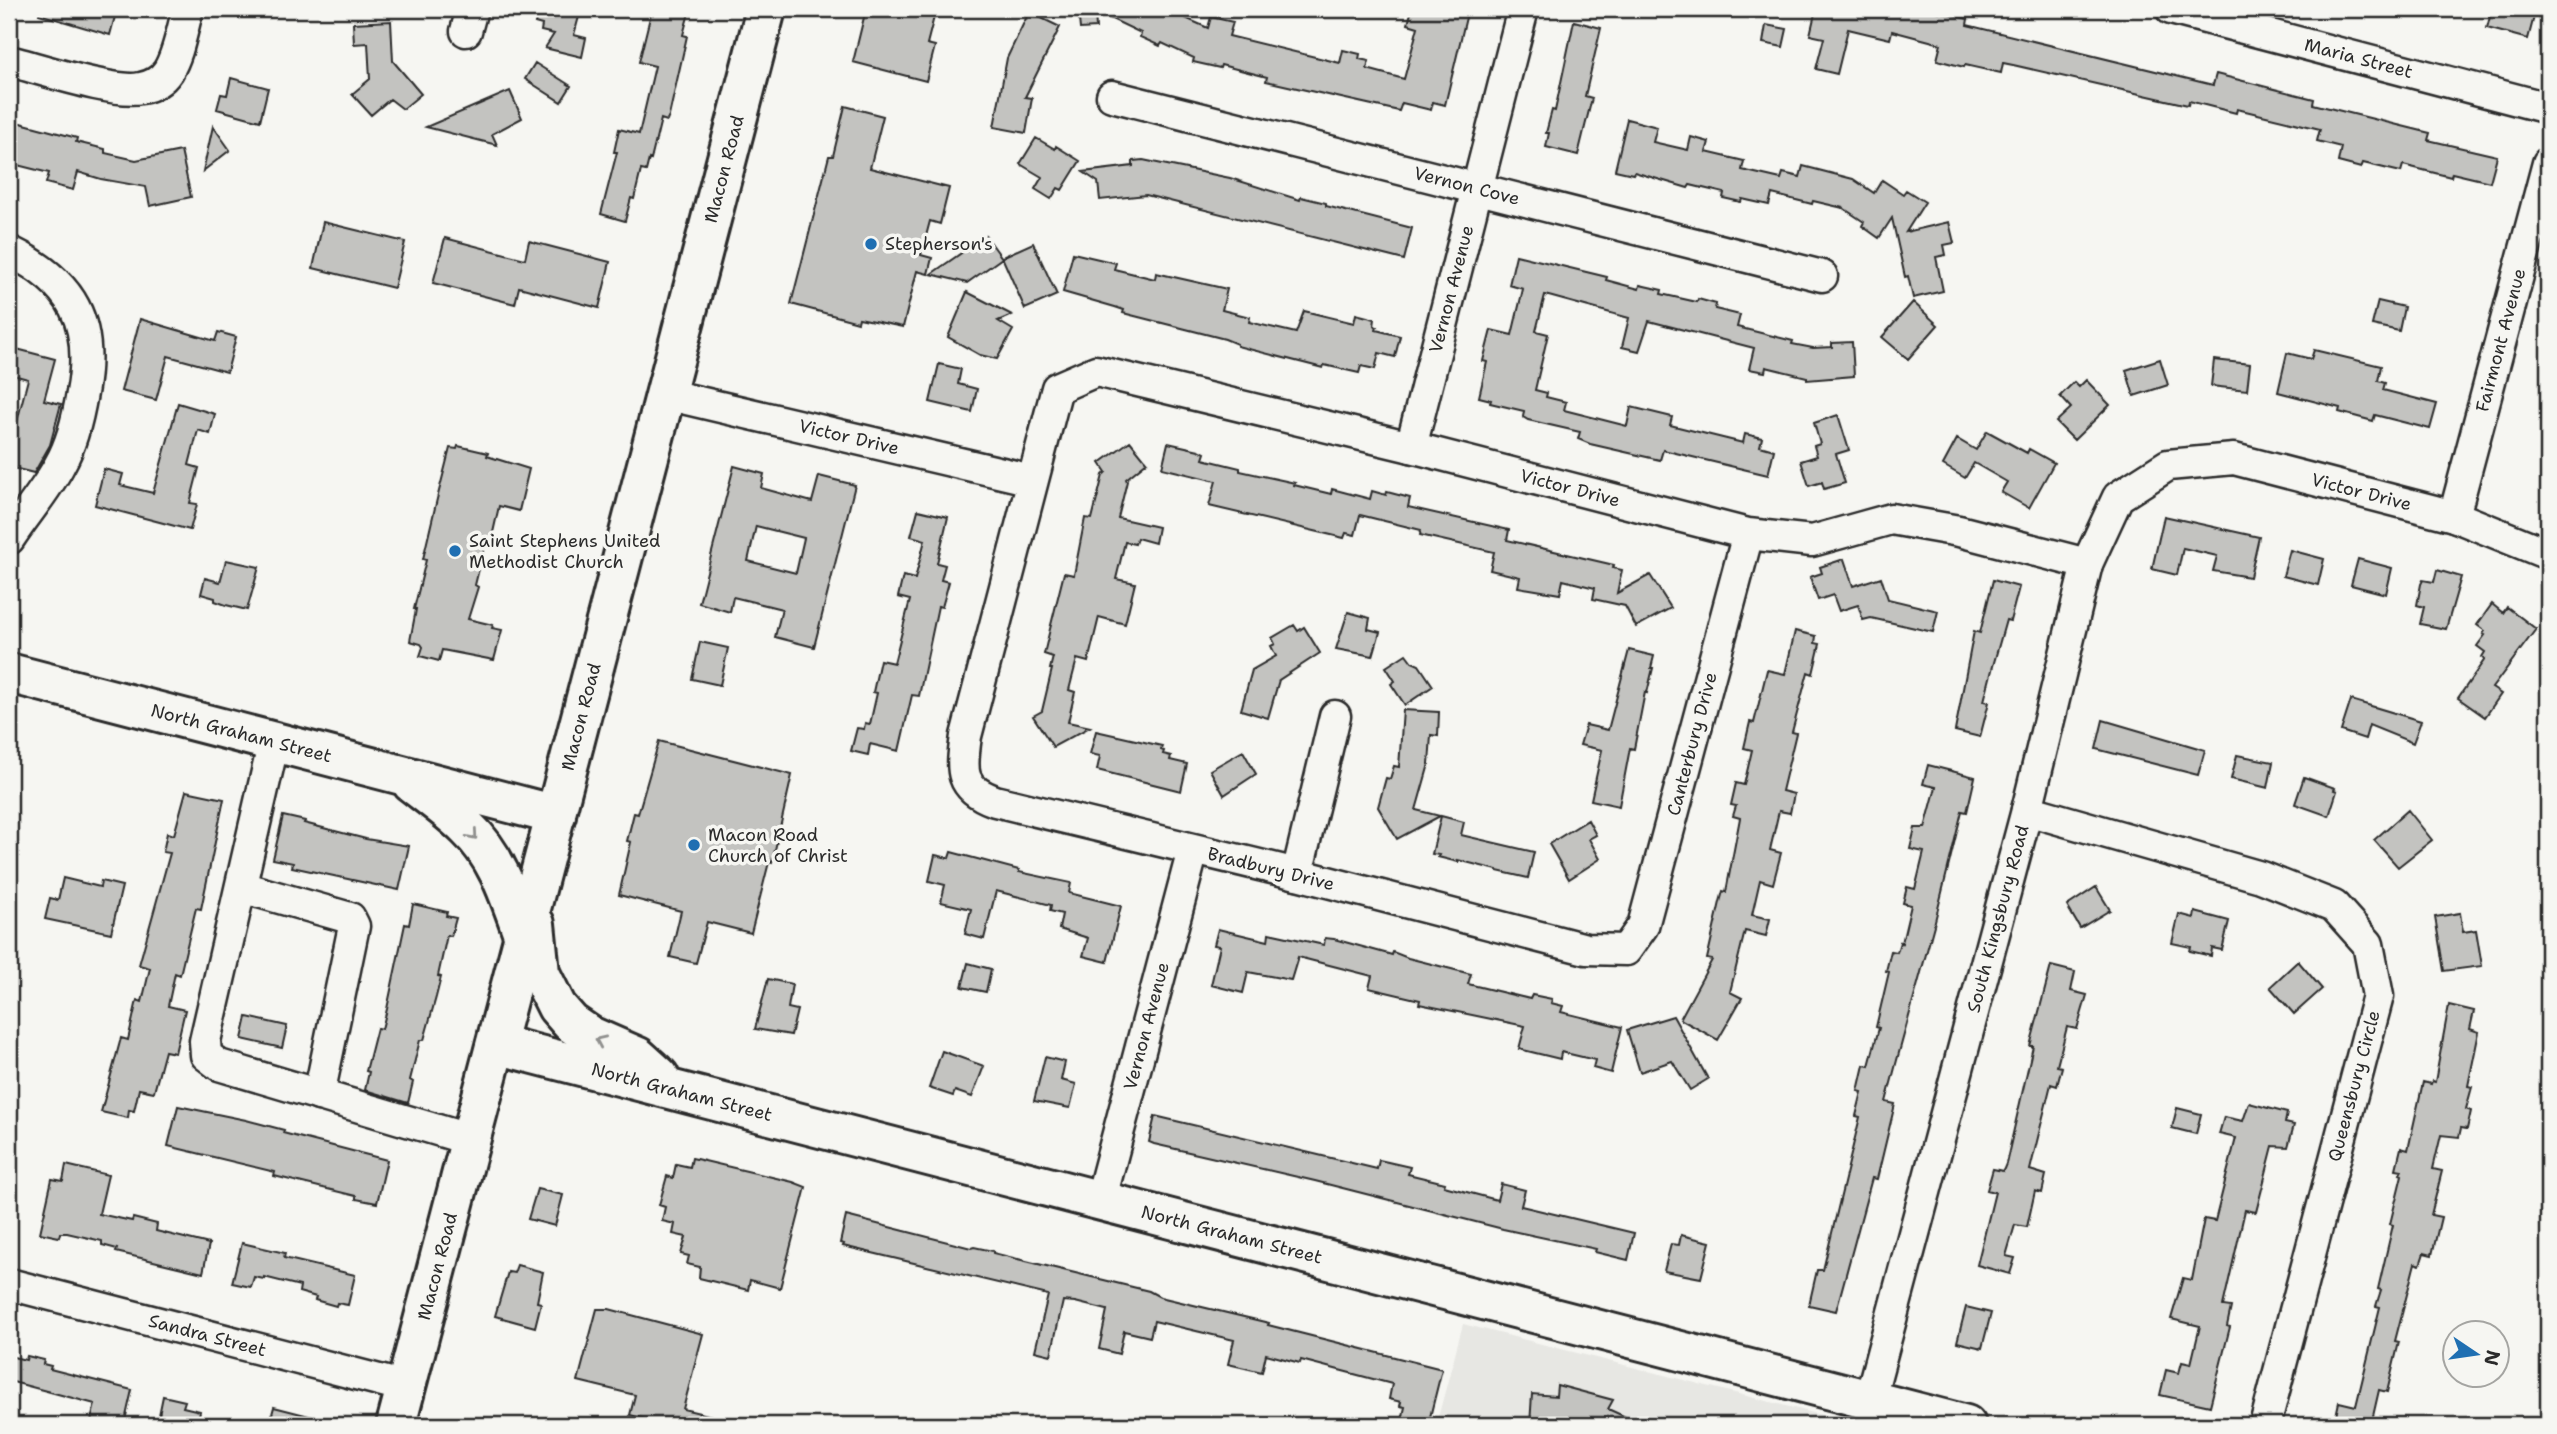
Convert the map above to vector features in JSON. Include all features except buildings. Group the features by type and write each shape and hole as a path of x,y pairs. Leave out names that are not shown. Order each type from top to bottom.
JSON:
{"main road":[{"name":"Macon Road","path":"396,1425 766,9"},
{"name":"North Graham Street","path":"9,673 556,815"},
{"path":"402,775 468,828 490,857 506,886 524,937"},
{"path":"533,901 540,973 557,1006 571,1023 590,1036 638,1057 677,1091"},
{"name":"North Graham Street","path":"496,1044 1966,1425"}],"street":[{"path":"9,61 127,89 141,88 155,83 168,71 188,9"},
{"name":"Vernon Avenue","path":"1410,447 1522,9"},
{"name":"Maria Street","path":"2171,9 2548,108"},
{"name":"Vernon Cove","path":"1112,96 1822,276"},
{"name":"Fairmont Avenue","path":"2455,516 2548,163"},
{"path":"9,251 46,273 68,298 85,331 87,354 80,405 62,462 9,539"},
{"name":"Victor Drive","path":"665,394 1032,480 1057,388 1096,371 1410,447 1748,534 1812,541 1891,519 1959,531 2087,564"},
{"name":"Victor Drive","path":"2170,465 2234,459 2455,516 2548,554"},
{"name":"South Kingsbury Road","path":"1869,1402 2027,810 2087,564 2118,497 2170,465"},
{"name":"Bradbury Drive","path":"1032,480 966,736 962,760 966,782 978,795 1586,949 1626,950"},
{"name":"Canterbury Drive","path":"1626,950 1643,926 1748,534"},
{"path":"1297,874 1335,716"},
{"path":"274,741 205,1041 206,1055 219,1065 471,1140"},
{"name":"Queensbury Circle","path":"2027,810 2260,877 2334,906 2368,944 2378,996 2265,1425"},
{"name":"Vernon Avenue","path":"1100,1202 1193,850"},
{"path":"241,887 350,918 354,926 318,1095"},
{"name":"Sandra Street","path":"9,1284 406,1387"}],"shaded area":[{"path":"1463,1324 1861,1425 1436,1425"}],"place":[{"name":"Stepherson's","path":"871,244"},
{"name":"Saint Stephens United Methodist Church","path":"455,551"},
{"name":"Macon Road Church of Christ","path":"694,845"}]}
